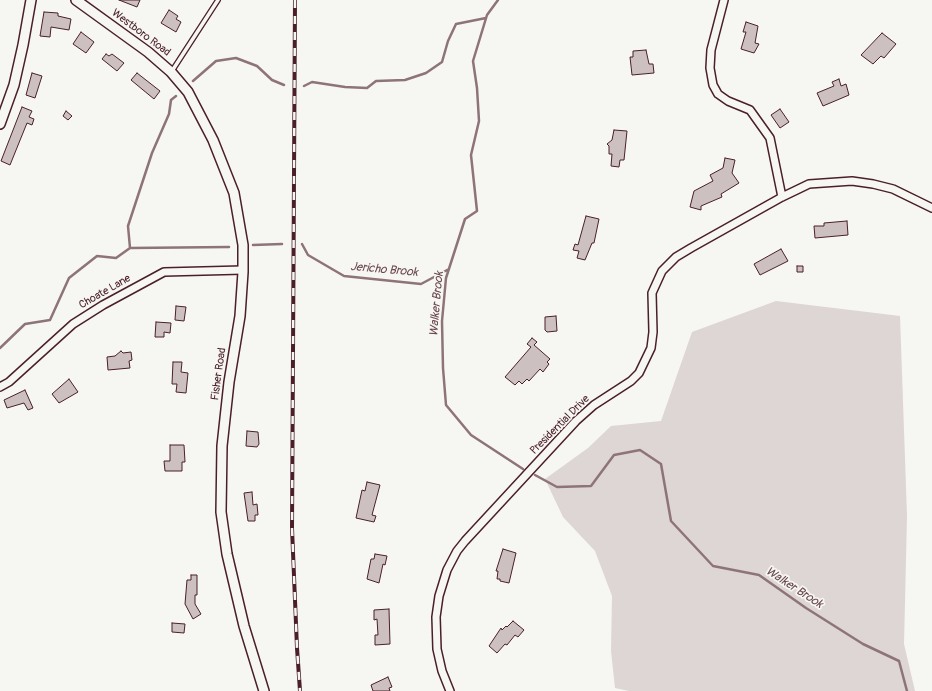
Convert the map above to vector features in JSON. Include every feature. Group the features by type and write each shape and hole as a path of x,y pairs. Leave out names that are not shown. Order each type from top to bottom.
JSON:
{"street":[{"path":"0,124 14,85 24,45 31,0"},
{"name":"Westboro Road","path":"76,0 148,52 171,72"},
{"path":"724,0 711,50 710,68 713,84 718,94 728,101 750,110 770,138 782,197"},
{"name":"Fisher Road","path":"171,72 188,92 213,140 224,166 234,193 243,245 240,316 229,382 222,446 221,512 227,554 244,626 264,691"},
{"name":"Presidential Drive","path":"450,691 442,671 437,649 436,617 439,596 447,570 457,551 576,421 594,405 631,381 639,373 651,348 653,332 652,293 662,271 676,257 782,197 809,184 852,181 892,189 932,208"},
{"name":"Choate Lane","path":"0,387 9,382 73,324 103,305 164,272 243,270"}],"lane":[{"path":"171,72 218,0"}],"shaded area":[{"path":"776,301 900,316 907,516 904,644 915,691 629,691 615,688 611,651 612,596 595,551 563,517 545,479 588,448 611,426 661,421 692,332"}],"building":[{"path":"119,0 140,0 137,7"},
{"path":"169,10 178,16 176,19 181,22 176,32 161,23"},
{"path":"44,12 58,13 58,16 71,19 69,30 51,27 50,37 40,36"},
{"path":"746,22 758,26 755,43 759,44 754,53 741,49 746,32 743,32"},
{"path":"81,32 94,42 86,53 73,44"},
{"path":"882,33 896,44 884,58 881,56 873,64 861,55"},
{"path":"646,50 649,64 653,64 654,73 632,75 630,57 633,57 633,51"},
{"path":"106,54 109,56 112,54 124,63 117,71 102,59"},
{"path":"32,73 42,76 35,98 26,95"},
{"path":"137,73 160,91 154,99 131,80"},
{"path":"839,79 841,86 846,84 849,95 823,106 817,93 834,86 832,82"},
{"path":"22,107 32,111 29,117 34,119 32,125 27,123 10,165 1,161"},
{"path":"780,109 789,122 780,128 771,115"},
{"path":"66,111 72,116 68,120 63,116"},
{"path":"614,130 627,131 624,160 620,160 619,167 611,166 612,154 609,154 609,146 607,144 612,140"},
{"path":"725,158 735,160 732,173 739,183 721,194 722,197 701,206 701,210 690,207 694,191 713,181 710,175 723,168"},
{"path":"586,216 599,219 594,243 592,243 585,260 577,258 579,251 573,250 575,244 578,245"},
{"path":"847,221 848,235 815,238 814,226 824,226 824,223"},
{"path":"781,249 788,261 760,275 754,264"},
{"path":"797,266 803,266 803,272 797,272"},
{"path":"176,306 186,307 184,321 175,320"},
{"path":"556,316 557,331 547,332 545,330 545,317"},
{"path":"156,322 171,323 170,333 164,332 164,337 155,337"},
{"path":"532,338 537,342 534,345 550,359 547,362 549,364 543,372 540,369 529,381 527,379 522,384 519,381 515,385 505,377 531,347 527,344"},
{"path":"121,351 123,353 131,352 132,360 129,361 130,368 108,370 107,357 115,356"},
{"path":"173,362 182,362 181,372 188,373 186,393 176,392 177,384 172,384"},
{"path":"69,379 78,392 59,403 52,394"},
{"path":"25,390 33,408 28,410 24,403 7,408 4,400"},
{"path":"247,431 258,432 259,444 257,447 246,446"},
{"path":"170,445 184,445 185,462 182,462 182,471 165,471 164,461 170,461"},
{"path":"367,482 380,485 372,515 376,516 374,522 356,518 362,490 365,491"},
{"path":"252,492 253,505 257,504 258,515 255,515 255,521 248,521 244,493"},
{"path":"503,549 516,553 509,583 497,579 498,571 496,571"},
{"path":"375,554 387,556 385,565 383,564 379,583 367,579 371,559 374,559"},
{"path":"191,575 197,575 197,595 195,595 195,604 201,614 193,619 185,604 187,580 191,580"},
{"path":"389,609 390,644 375,645 375,635 378,635 377,619 374,620 374,610"},
{"path":"513,621 524,630 518,637 515,635 507,645 505,644 497,653 489,646 501,628 502,630"},
{"path":"172,623 185,624 184,633 172,632"},
{"path":"388,677 392,687 389,688 390,691 373,691 371,685"}],"waterway":[{"name":"Walker Brook","path":"498,0 487,15 473,61 477,88 479,121 471,155 477,211 465,219 446,278 442,321 443,368 446,405 471,435 523,469"},
{"name":"Jericho Brook","path":"304,86 312,82 345,87 367,88 376,81 405,80 426,73 442,62 448,41 456,24 486,18"},
{"name":"Jericho Brook","path":"193,81 216,61 236,58 257,66 272,80 284,85"},
{"name":"Jericho Brook","path":"0,348 25,324 50,320 69,278 97,256 116,258 130,248 128,226 152,153 169,114 171,100 176,96"},
{"name":"Jericho Brook","path":"253,245 282,244"},
{"name":"Jericho Brook","path":"302,244 308,255 344,276 421,284 449,269"},
{"name":"Jericho Brook","path":"130,248 229,247"},
{"name":"Walker Brook","path":"535,475 557,487 591,486 614,455 640,450 661,464 671,521 713,566 759,575 806,608 863,644 899,661 907,691"}],"railway":[{"path":"295,0 292,528 300,691"}]}
